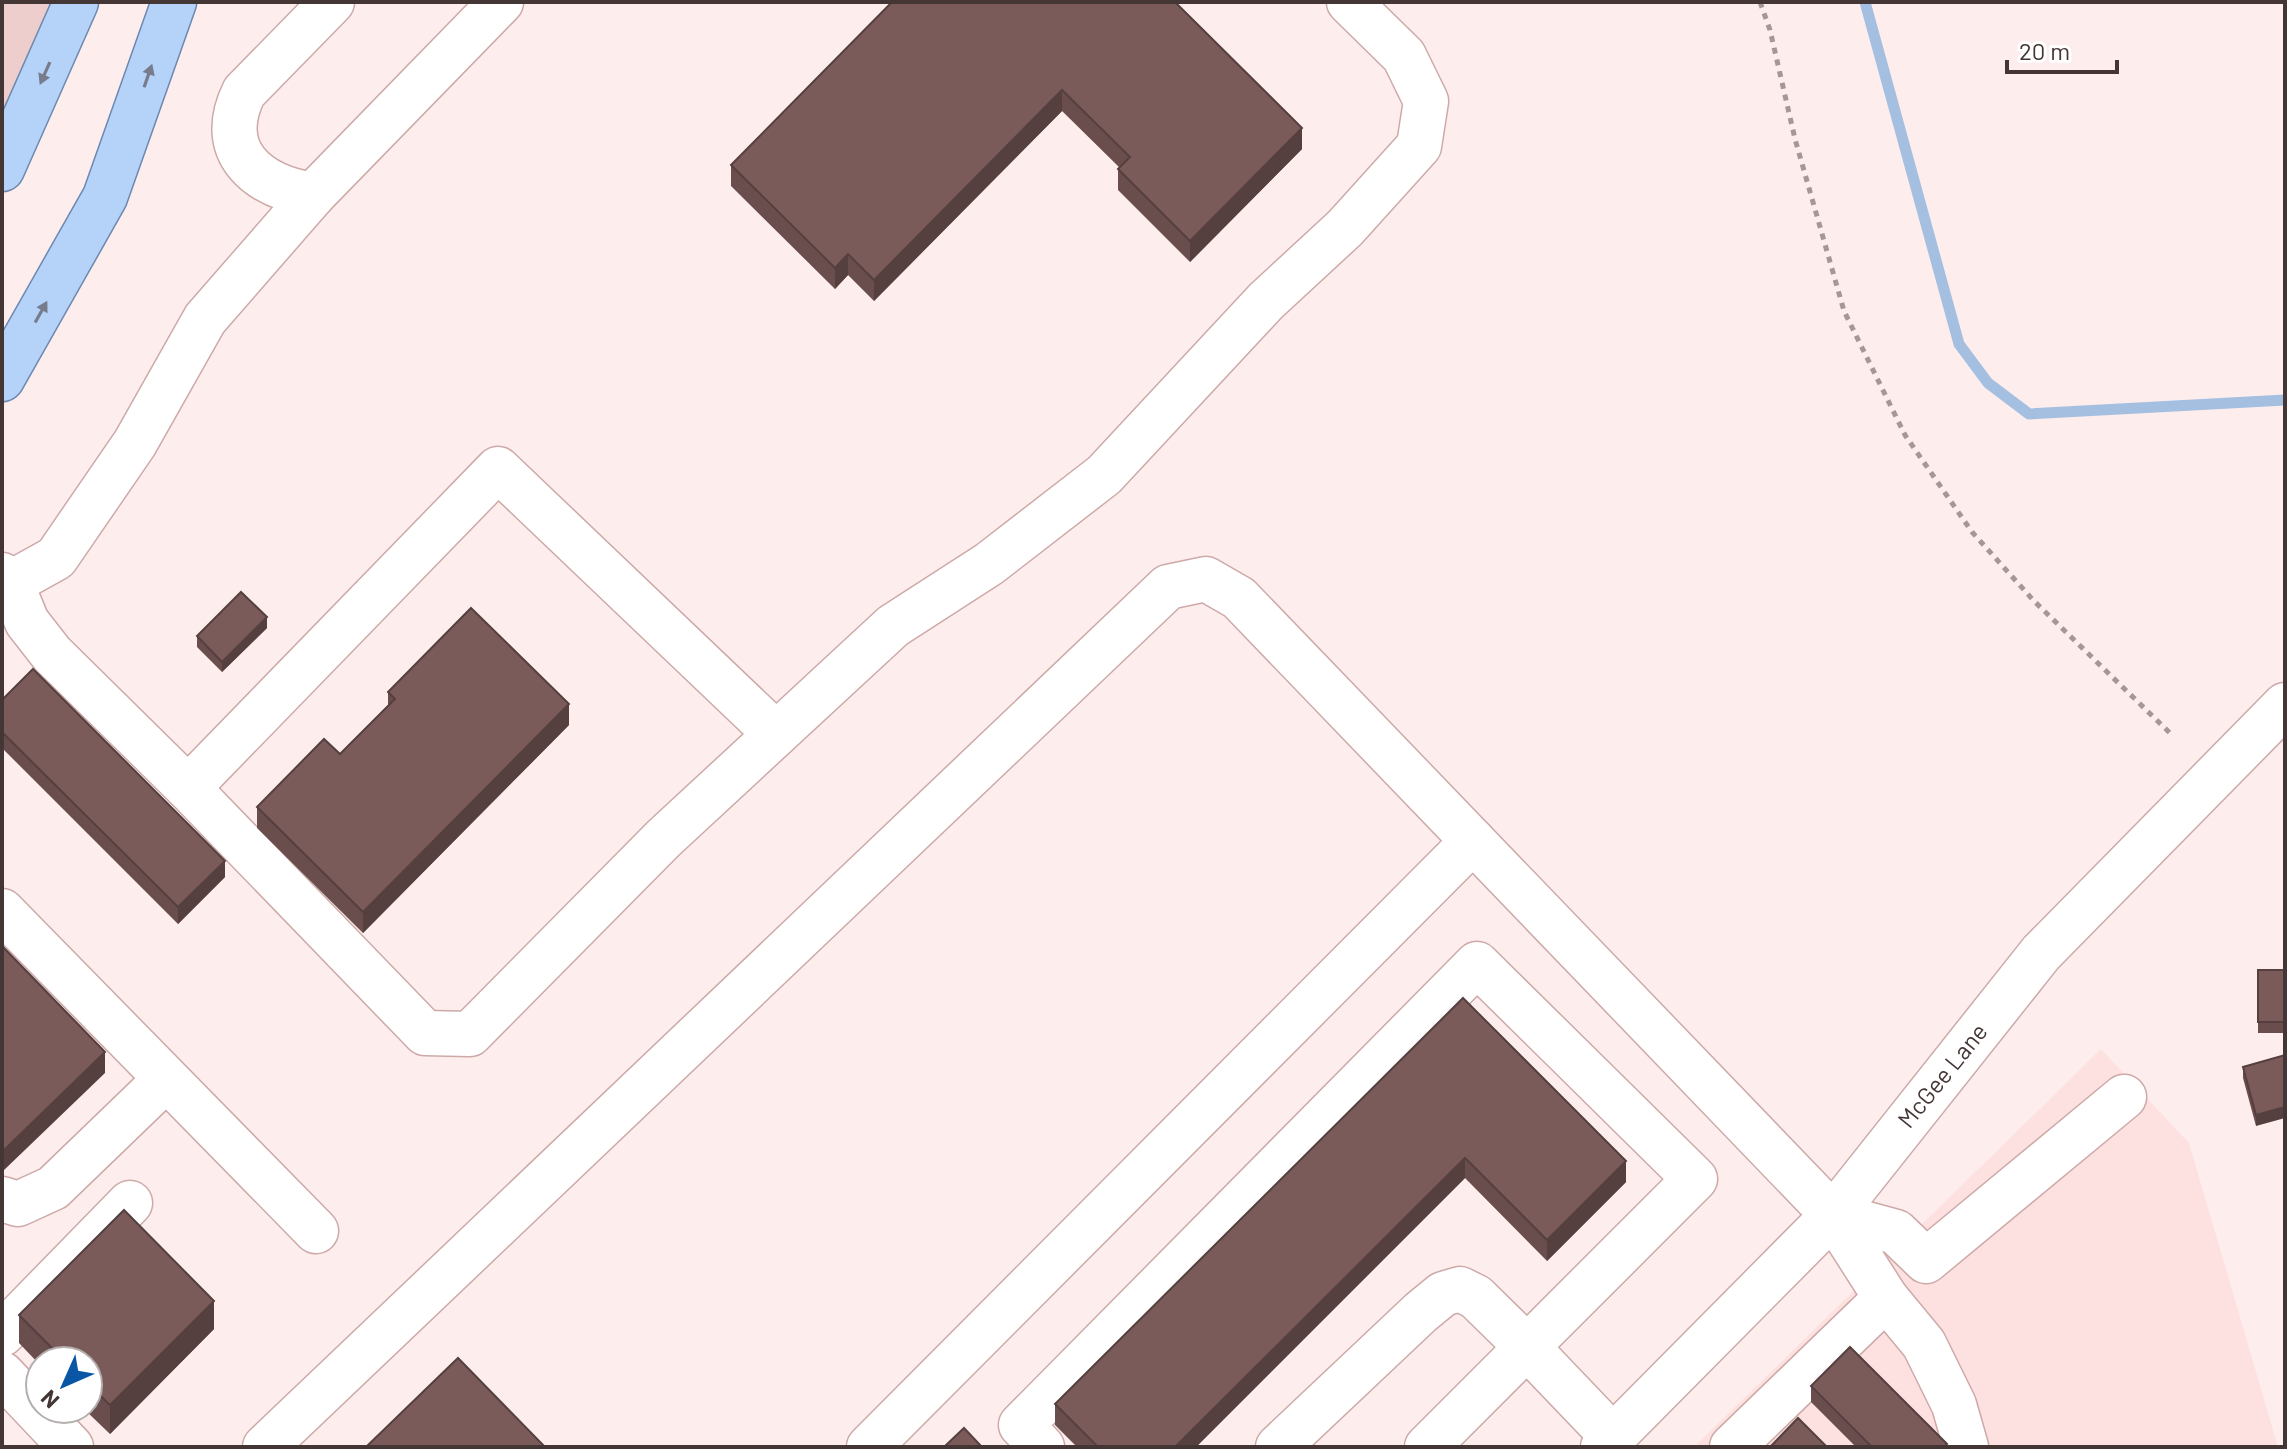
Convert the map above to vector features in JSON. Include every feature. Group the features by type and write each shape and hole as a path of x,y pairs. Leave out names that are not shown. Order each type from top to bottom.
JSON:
{"main road":[{"path":"2,169 76,2"},
{"path":"2,379 105,197 174,2"}],"street":[{"path":"313,195 281,187 245,163 236,146 233,130 235,109 244,92 332,2"},
{"path":"501,2 313,195 205,319 135,443 56,558 6,579 27,622 52,654 188,788 425,1033 470,1034 664,838 893,626 989,564 1104,475 1266,301 1345,228 1419,146 1426,101 1404,56 1349,2"},
{"path":"188,788 498,469 776,734"},
{"path":"265,1447 1168,587 1206,579 1239,598 1833,1215 1886,1298 1924,1344 1954,1405 1966,1447"},
{"name":"McGee Lane","path":"1608,1442 1833,1215 2041,953 2285,705"},
{"path":"869,1447 1473,841"},
{"path":"2,911 316,1231"},
{"path":"1042,1447 1021,1425 1477,964 1695,1179 1427,1447"},
{"path":"2,1199 18,1204 53,1188 165,1080"},
{"path":"1833,1215 1896,1232 1926,1261 2124,1097"},
{"path":"2,1334 130,1203"},
{"path":"1278,1447 1421,1312 1443,1294 1460,1289 1476,1297 1527,1347 1608,1442"},
{"path":"1732,1447 1886,1298"},
{"path":"2,1374 71,1447"}],"path":[{"path":"1760,2 1844,311 1905,435 1972,532 2034,601 2172,735"}],"shaded area":[{"path":"2,2 65,2 2,133"},
{"path":"2101,1049 2189,1143 2278,1447 1694,1447"}],"building":[{"path":"892,2 1175,2 1302,128 1190,241 1118,169 1130,157 1062,90 874,280 848,254 835,268 731,165"},
{"path":"241,592 267,617 222,662 197,636"},
{"path":"471,608 569,704 363,912 257,807 324,739 340,754 395,699 388,692"},
{"path":"33,669 225,861 178,907 2,732 2,700"},
{"path":"2,946 105,1052 2,1152"},
{"path":"2258,970 2285,970 2285,1022 2258,1022"},
{"path":"1463,998 1626,1161 1547,1240 1465,1158 1175,1447 1098,1447 1055,1404"},
{"path":"2285,1055 2285,1107 2256,1115 2243,1067"},
{"path":"124,1210 214,1301 110,1405 104,1399 104,1345 49,1345 19,1315"},
{"path":"1850,1347 1947,1444 1943,1447 1872,1447 1811,1386"},
{"path":"458,1358 545,1447 366,1447"},
{"path":"1798,1418 1827,1447 1770,1447"},
{"path":"964,1428 982,1447 944,1447"}],"waterway":[{"path":"1865,2 1959,344 1988,383 2029,414 2285,400"}]}
